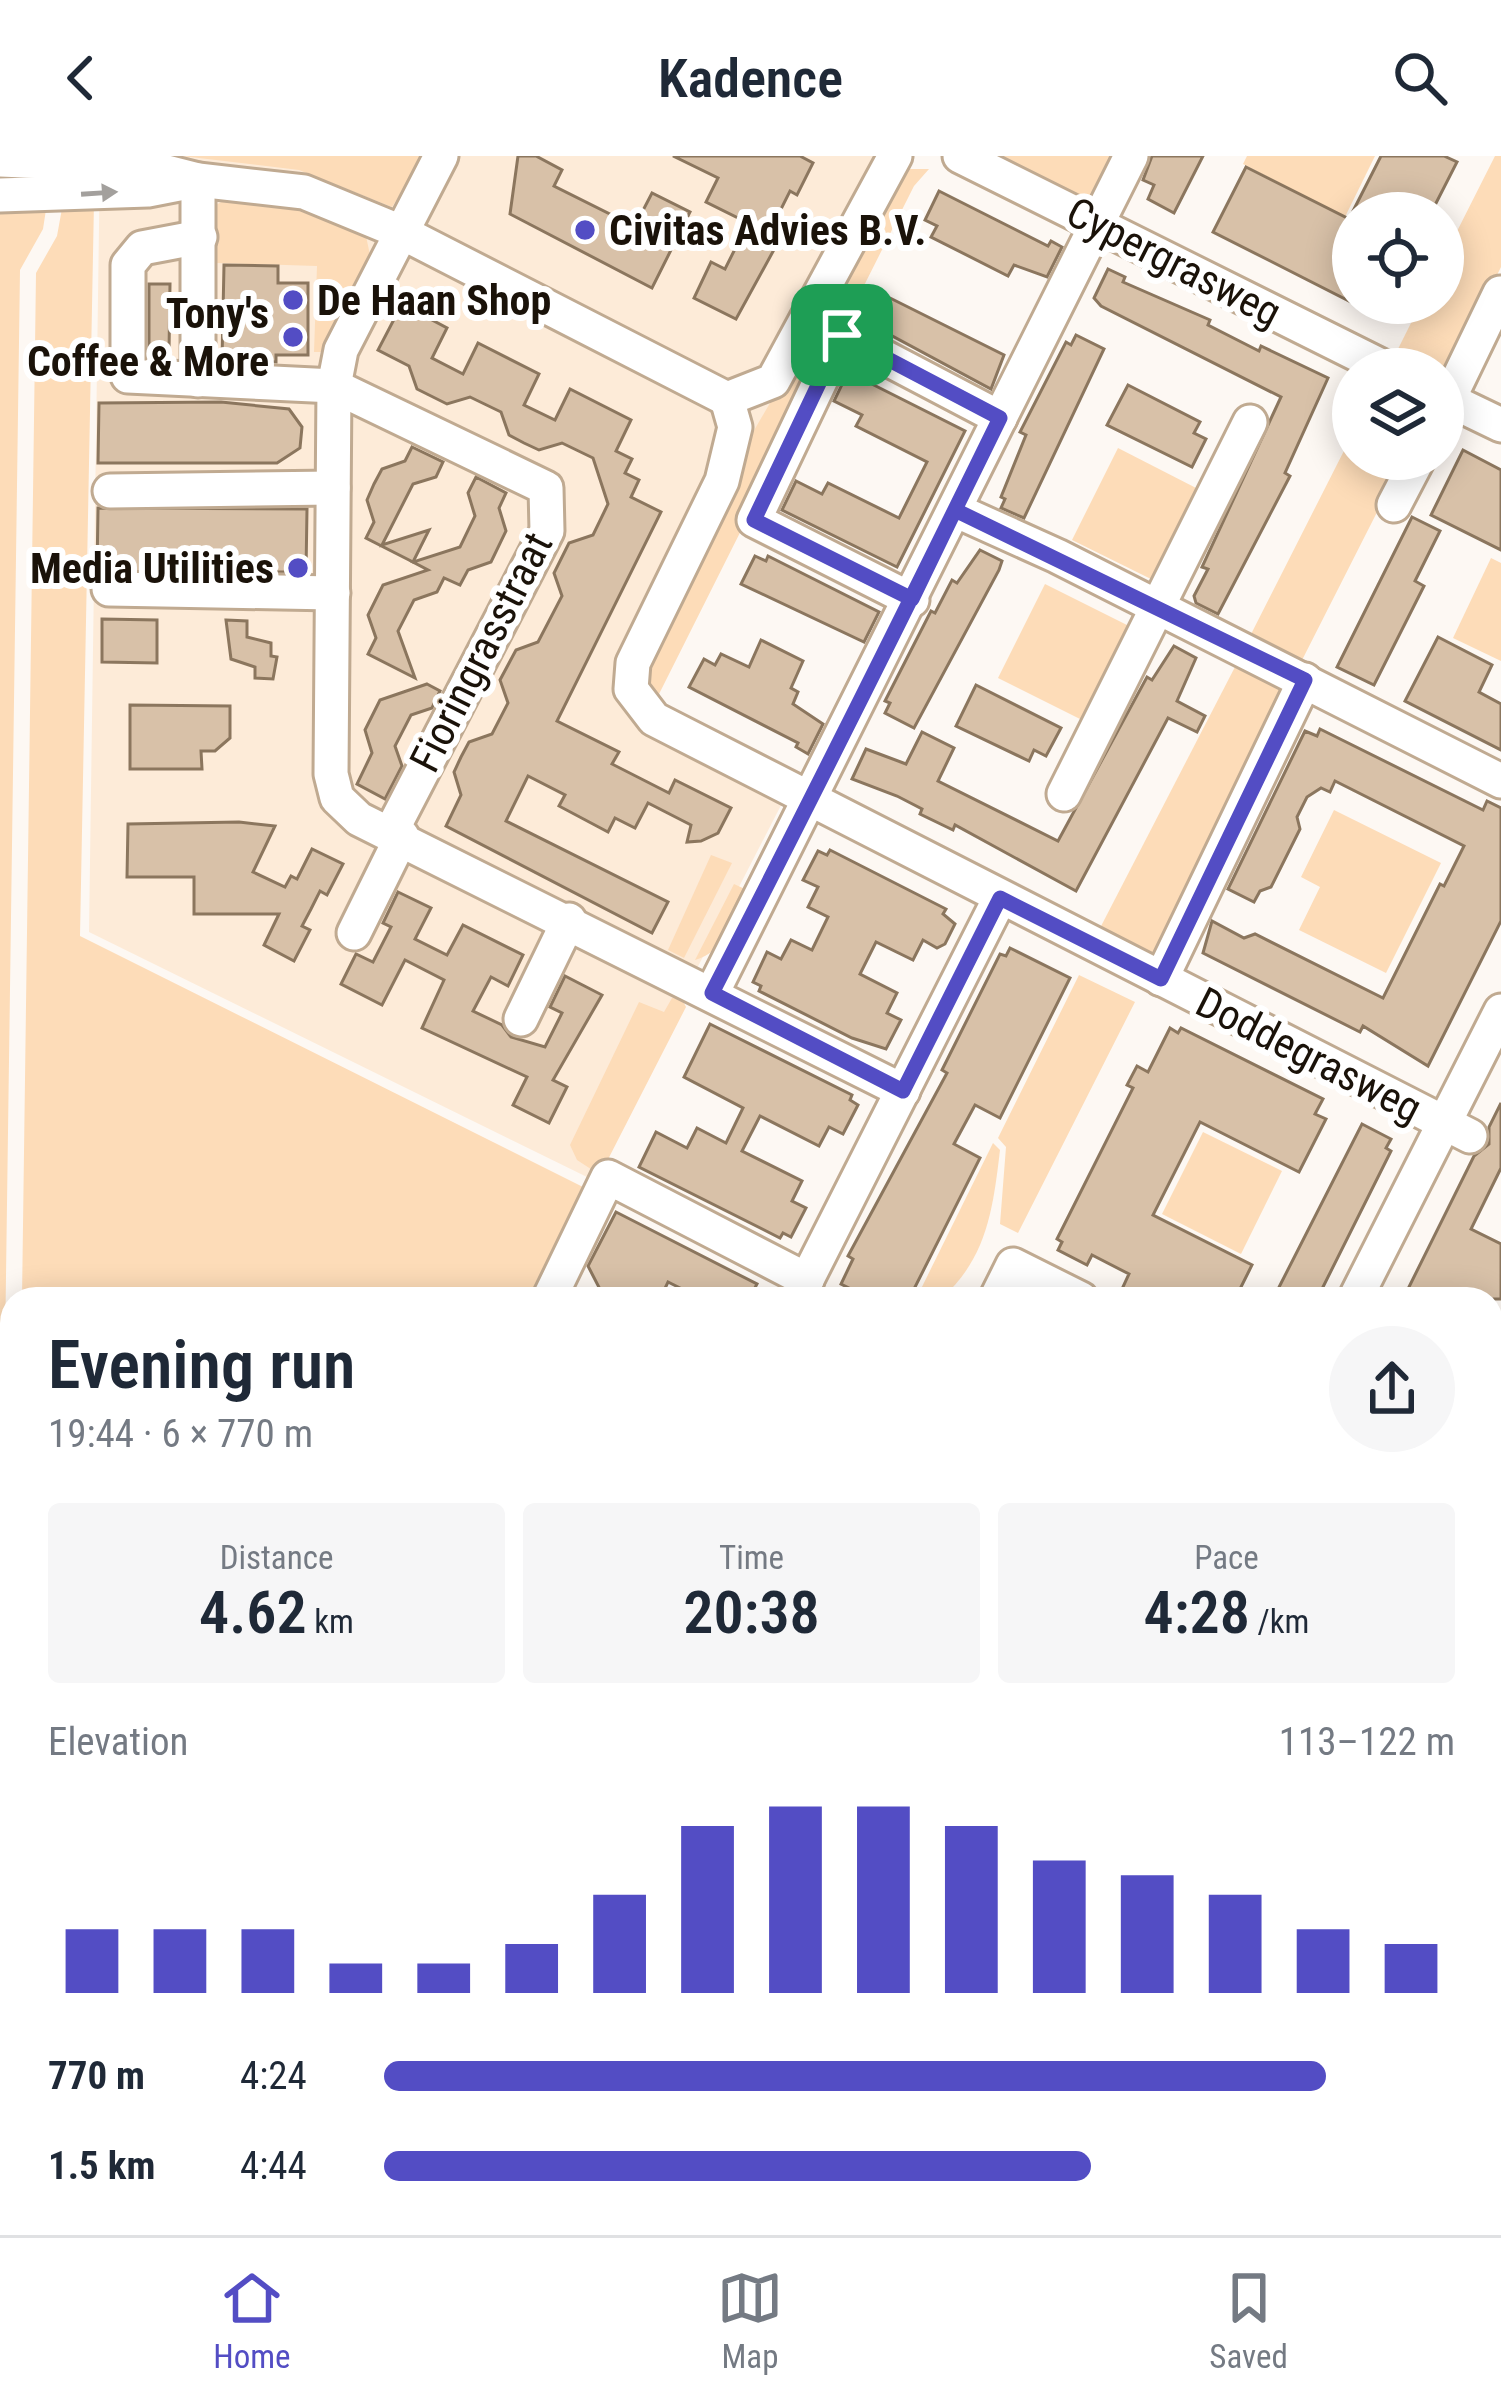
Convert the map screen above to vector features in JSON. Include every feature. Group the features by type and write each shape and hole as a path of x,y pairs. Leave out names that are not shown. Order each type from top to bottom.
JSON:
{"street":[{"path":"441,156 341,350 334,386 331,774 337,798 359,819 903,1091"},
{"path":"0,160 143,166 198,180 304,192 401,232 728,399 773,380 895,156"},
{"name":"Cypergrasweg","path":"960,156 1346,348"},
{"path":"712,993 1131,156"},
{"path":"0,195 148,190 198,180"},
{"path":"198,180 198,380"},
{"path":"200,237 142,248 128,265 128,376 334,386"},
{"path":"1464,364 1500,292"},
{"path":"912,599 754,520 842,335 1000,418"},
{"name":"Fioringrasstraat","path":"334,386 546,488 550,506 547,530 396,834"},
{"name":"Doddegrasweg","path":"728,399 734,428 722,481 632,663 631,689 654,719 1458,1130"},
{"path":"1464,410 1501,425"},
{"path":"1064,794 1250,422"},
{"path":"1394,505 1407,480"},
{"path":"110,491 333,488"},
{"path":"955,510 1057,556 1501,781"},
{"path":"109,589 333,593"},
{"path":"1161,979 1305,680"},
{"path":"354,933 396,834"},
{"path":"803,1287 1000,898"},
{"path":"521,1019 568,920"},
{"path":"1362,1287 1458,1130 1501,1011"},
{"path":"555,1287 608,1177 799,1287"},
{"path":"1002,1287 1013,1265 1057,1287"}],"shaded area":[{"path":"100,156 914,156 631,704 794,780 589,1178 89,932"},
{"path":"182,156 424,156 392,207 299,170"},
{"path":"981,156 1124,156 1098,208"},
{"path":"1247,156 1375,156 1357,192 1332,192 1332,210 1243,164"},
{"path":"1495,156 1501,156 1501,267 1461,348 1398,348 1410,324 1464,324 1464,217"},
{"path":"907,169 929,169 914,186 654,704 648,692 651,661 749,439"},
{"path":"225,200 316,211 366,236 370,255 328,352 314,352 317,266 217,263 214,206"},
{"path":"0,202 47,203 43,229 20,270 6,1287 0,1287"},
{"path":"94,202 80,936 587,1189 538,1287 22,1287 36,273 57,236 63,203"},
{"path":"1118,448 1200,490 1155,581 1072,540"},
{"path":"1332,474 1332,480 1393,480 1296,672 1245,646"},
{"path":"1491,558 1501,563 1501,661 1453,638"},
{"path":"1045,584 1131,627 1084,721 998,678"},
{"path":"1236,665 1289,693 1154,959 1098,932"},
{"path":"1334,810 1441,863 1386,973 1299,930 1320,887 1301,877"},
{"path":"711,855 732,863 684,958 668,950"},
{"path":"734,884 747,890 733,922 714,950 695,960"},
{"path":"1079,975 1135,1002 1018,1233 1000,1224 1006,1147 998,1138"},
{"path":"672,998 682,999 686,1007 600,1175 577,1160 570,1145 639,1002 664,1012"},
{"path":"1203,1132 1282,1171 1241,1254 1162,1214"},
{"path":"993,1143 1000,1150 997,1172 978,1249 952,1287 922,1287"}],"building":[{"path":"518,156 536,156 562,170 554,186 628,223 636,224 652,193 690,212 652,288 510,214"},
{"path":"673,156 800,156 813,163 797,195 790,191 765,241 776,246 736,319 694,298 711,262 725,269 748,223 706,202 718,178"},
{"path":"1152,156 1203,156 1174,213 1148,199 1154,185 1143,180"},
{"path":"1381,156 1444,156 1457,162 1442,192 1363,192"},
{"path":"1246,167 1332,210 1332,292 1213,232"},
{"path":"939,191 1048,246 1051,241 1062,247 1047,277 1014,265 1008,276 931,237 937,226 925,220"},
{"path":"224,265 278,266 278,283 308,283 308,355 276,355 276,362 222,360"},
{"path":"1108,269 1125,277 1123,282 1210,320 1208,325 1259,351 1261,346 1328,378 1285,473 1290,476 1218,614 1196,603 1194,596 1208,569 1202,567 1281,397 1101,306 1094,298"},
{"path":"149,284 170,284 169,352 149,352"},
{"path":"886,296 1004,355 991,389 872,325"},
{"path":"402,304 447,328 432,358 463,374 478,343 539,374 524,405 555,420 570,389 631,420 616,451 632,459 625,473 639,480 631,497 661,512 557,721 619,752 612,764 669,793 675,780 731,808 718,833 701,841 687,842 691,825 648,803 635,828 615,818 608,832 559,806 565,795 528,776 506,821 668,902 652,933 446,826 461,795 454,772 461,757 469,742 492,734 508,703 500,680 516,650 538,642 562,596 554,573 569,543 593,535 608,504 593,458 562,443 539,450 509,435 501,412 470,397 447,404 417,389 409,366 378,350"},
{"path":"1076,335 1104,349 1024,518 1001,508 1005,499 1001,497 1026,435 1020,432 1066,342 1071,345"},
{"path":"848,372 965,431 897,567 782,510 796,481 822,494 828,483 899,518 927,462 856,426 862,415 834,401"},
{"path":"1128,385 1200,422 1194,433 1206,439 1192,467 1107,425"},
{"path":"221,402 289,409 302,427 300,448 277,463 98,463 99,403"},
{"path":"412,447 443,462 436,477 413,484 382,545 429,530 413,562 366,538 374,522 367,500 374,484 382,469 405,461"},
{"path":"1464,451 1501,470 1501,550 1431,515 1448,480 1464,480"},
{"path":"476,477 506,493 499,508 506,531 491,562 468,570 460,585 444,578 437,592 414,600 398,631 415,678 368,654 376,638 368,615 383,585 428,570 413,562 460,547 475,516 468,493"},
{"path":"98,508 307,509 306,572 97,572"},
{"path":"1412,517 1440,531 1415,581 1424,586 1374,685 1337,667"},
{"path":"980,550 1002,561 999,570 914,728 885,713 890,703 885,701 931,611 935,613 952,580 957,583"},
{"path":"755,556 766,561 768,556 879,612 864,642 741,584"},
{"path":"102,619 157,620 157,663 102,662"},
{"path":"226,620 247,621 247,637 271,643 271,656 277,657 273,679 255,678 255,667 231,659"},
{"path":"1438,637 1492,665 1479,692 1501,704 1501,750 1405,701"},
{"path":"761,640 803,661 791,688 798,692 793,704 823,724 808,754 796,747 798,743 689,687 704,659 715,665 721,654 749,667"},
{"path":"1174,646 1196,658 1177,701 1205,716 1197,732 1168,718 1076,891 955,825 953,830 920,814 922,809 897,796 852,779 866,749 906,764 922,732 954,748 938,781 1058,841 1147,677 1152,680"},
{"path":"427,684 440,691 432,708 411,715 395,746 402,766 385,799 357,784 372,753 365,730 380,700"},
{"path":"976,685 1061,728 1046,756 1034,750 1029,761 956,726"},
{"path":"130,705 230,706 230,738 215,751 201,751 202,769 130,769"},
{"path":"1320,729 1483,810 1487,801 1501,808 1501,921 1428,1066 1363,1026 1360,1032 1203,953 1212,921 1244,938 1255,934 1383,998 1440,884 1444,886 1464,846 1335,781 1330,792 1321,788 1307,797 1297,817 1300,829 1271,887 1260,891 1254,902 1228,889 1305,731 1317,736"},
{"path":"128,824 275,826 253,872 285,887 291,876 297,879 312,849 343,864 327,895 320,891 302,926 310,930 294,961 264,945 279,914 194,914 194,877 127,877"},
{"path":"830,850 946,909 943,914 955,924 945,944 937,948 923,940 913,960 876,942 860,974 897,993 887,1013 901,1020 886,1049 852,1038 759,991 761,986 753,982 767,952 781,959 791,940 812,950 828,917 808,907 818,887 803,880 818,851 827,855"},
{"path":"398,892 431,908 415,939 447,955 463,925 523,955 508,986 491,977 473,1011 502,1025 511,1037 545,1047 562,1013 550,1007 565,976 602,995 553,1080 567,1087 549,1123 513,1105 527,1077 422,1028 444,980 405,960 382,1005 341,984 356,954 373,962 391,927 383,923"},
{"path":"1010,948 1070,978 1000,1118 975,1105 954,1144 980,1158 915,1287 847,1287 841,1284 853,1259 848,1256 947,1073 942,1070 1000,954 1006,956"},
{"path":"710,1024 852,1095 850,1100 858,1105 843,1134 829,1127 819,1146 760,1116 742,1151 802,1181 792,1201 806,1208 791,1237 783,1233 780,1238 639,1167 656,1132 687,1148 697,1128 726,1143 743,1108 684,1077"},
{"path":"1170,1028 1178,1033 1181,1028 1323,1099 1315,1114 1326,1119 1299,1172 1200,1122 1153,1215 1252,1265 1241,1287 1123,1287 1129,1274 1092,1255 1087,1265 1058,1250 1062,1242 1057,1239 1133,1088 1127,1085 1137,1066 1148,1072"},
{"path":"1501,1103 1501,1168 1471,1229 1501,1244 1501,1287 1409,1287 1474,1156 1489,1144 1489,1127"},
{"path":"1362,1124 1391,1139 1386,1148 1391,1151 1323,1287 1279,1287"},
{"path":"616,1212 757,1284 678,1287 668,1282 666,1287 599,1287 588,1266"}],"place":[{"name":"Civitas Advies B.V.","path":"585,230"},
{"name":"De Haan Shop","path":"293,300"},
{"name":"Tony's Coffee & More","path":"293,337"},
{"name":"Media Utilities","path":"298,568"}],"route":[{"path":"842,335 754,520 912,599 955,510 1305,680 1161,979 1000,898 903,1091 712,993 912,599 955,510 1000,418 842,335"}]}
